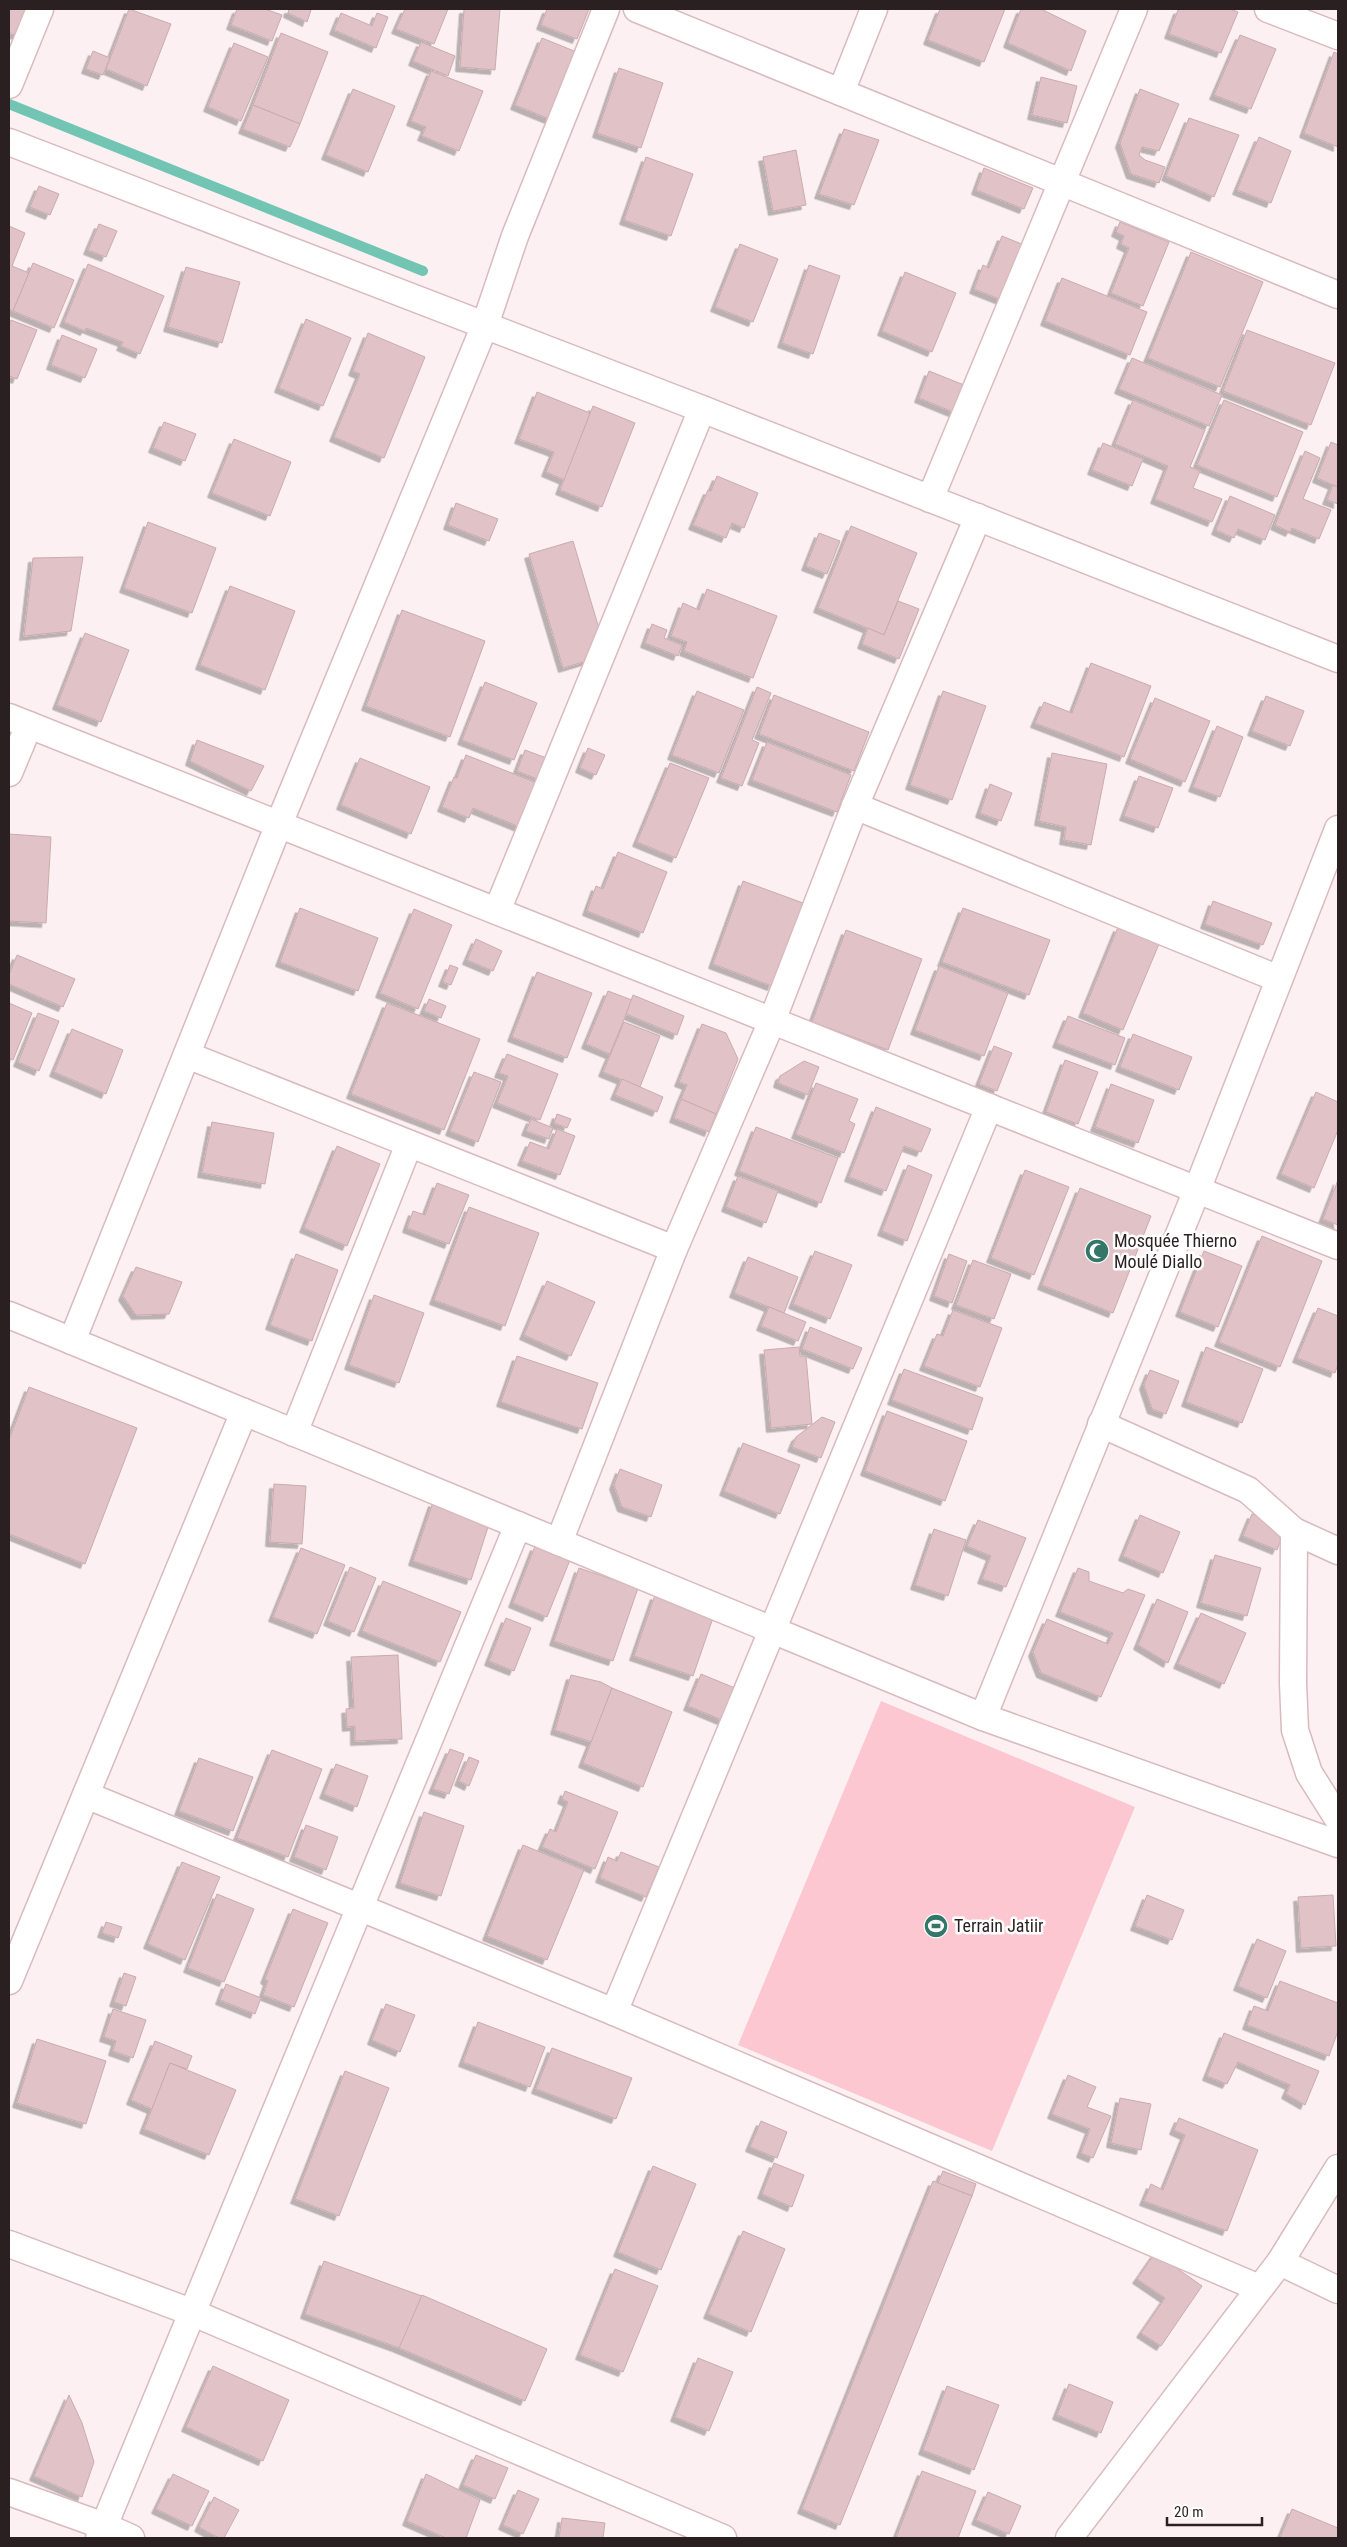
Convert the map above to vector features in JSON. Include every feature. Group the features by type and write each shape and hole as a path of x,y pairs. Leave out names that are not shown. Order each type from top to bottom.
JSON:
{"street":[{"path":"9,85 40,9"},
{"path":"72,1341 279,824 485,325 515,236 606,9"},
{"path":"637,9 1338,295"},
{"path":"840,92 874,9"},
{"path":"930,499 1060,182 1134,9"},
{"path":"1268,9 1338,36"},
{"path":"9,142 702,408 1338,659"},
{"path":"498,911 702,408"},
{"path":"559,1542 674,1249 772,1020 855,806 978,517"},
{"path":"9,773 19,721 1338,1246"},
{"path":"855,806 1278,978"},
{"path":"983,1716 1197,1190 1278,978 1338,829"},
{"path":"187,1055 674,1249"},
{"path":"614,2012 988,1107"},
{"path":"294,1433 409,1144"},
{"path":"9,1315 983,1716 1338,1844"},
{"path":"9,1981 244,1412"},
{"path":"1101,1424 1248,1490 1294,1531 1338,1551"},
{"path":"102,2532 191,2312 518,1525"},
{"path":"1294,1531 1293,1683 1295,1730 1309,1773 1338,1819"},
{"path":"86,1794 614,2012 1259,2288"},
{"path":"1069,2538 1280,2262 1338,2168"},
{"path":"9,2244 191,2312 685,2531 723,2538"},
{"path":"1280,2262 1338,2290"},
{"path":"9,2492 102,2532 131,2538"}],"shaded area":[{"name":"Terrain Jatiir","path":"881,1701 1135,1807 992,2151 738,2045"}],"building":[{"path":"9,9 32,9 22,35 9,34"},
{"path":"129,9 171,24 147,86 106,69"},
{"path":"237,9 265,9 282,15 272,41 231,25"},
{"path":"289,9 311,10 307,22 288,13"},
{"path":"405,9 448,9 434,44 396,29"},
{"path":"464,9 500,9 495,70 460,67"},
{"path":"547,9 589,9 577,39 541,25"},
{"path":"940,9 1005,9 984,62 928,40"},
{"path":"1021,9 1041,9 1086,31 1071,71 1008,43"},
{"path":"1230,9 1238,12 1221,53 1169,34 1178,10"},
{"path":"341,13 372,26 377,13 388,17 376,48 334,30"},
{"path":"281,33 328,52 300,124 253,105"},
{"path":"1240,35 1276,49 1251,109 1214,95"},
{"path":"542,38 579,53 552,120 515,105"},
{"path":"421,42 455,56 448,76 413,61"},
{"path":"234,43 268,57 241,121 208,107"},
{"path":"93,51 110,58 103,75 86,69"},
{"path":"1334,52 1338,54 1338,147 1304,133"},
{"path":"619,68 663,83 641,148 597,133"},
{"path":"431,71 483,91 459,151 422,136 426,127 411,121"},
{"path":"1041,77 1077,86 1067,123 1032,115"},
{"path":"353,89 395,106 368,172 326,155"},
{"path":"1140,89 1179,104 1159,151 1142,147 1139,155 1145,160 1165,167 1159,183 1131,174 1120,143"},
{"path":"253,105 300,124 290,147 243,129"},
{"path":"1189,118 1239,135 1214,197 1166,176"},
{"path":"844,129 879,140 854,205 819,194"},
{"path":"1259,137 1291,151 1271,203 1237,190"},
{"path":"796,150 806,205 773,211 763,157"},
{"path":"646,157 693,174 671,236 624,220"},
{"path":"984,168 1033,188 1024,209 976,190"},
{"path":"39,186 59,194 50,215 30,207"},
{"path":"1120,222 1169,242 1143,306 1111,293 1129,248 1121,244 1124,236 1116,232"},
{"path":"99,224 117,231 106,257 88,250"},
{"path":"9,226 25,233 12,266 29,273 13,311 9,309"},
{"path":"1002,236 1024,245 1002,300 974,289 983,265 989,268"},
{"path":"740,244 778,259 753,322 715,307"},
{"path":"1191,252 1263,282 1220,387 1148,358"},
{"path":"33,263 74,280 54,328 13,311"},
{"path":"88,264 164,296 140,354 121,346 123,342 86,328 85,331 64,322"},
{"path":"809,265 840,276 813,354 782,343"},
{"path":"186,267 240,282 222,343 168,327"},
{"path":"905,272 956,293 932,352 882,331"},
{"path":"1062,278 1147,312 1130,355 1045,321"},
{"path":"306,319 351,338 323,406 279,388"},
{"path":"11,320 37,330 17,379 9,376 9,325"},
{"path":"1247,330 1335,363 1311,425 1223,391"},
{"path":"368,333 425,357 384,458 334,437 360,374 353,371"},
{"path":"62,335 97,349 85,378 51,365"},
{"path":"1132,358 1222,395 1209,426 1119,389"},
{"path":"929,371 969,387 958,414 919,398"},
{"path":"537,392 590,413 565,480 546,472 554,452 519,439"},
{"path":"1133,400 1205,430 1190,467 1200,471 1193,488 1222,499 1212,522 1155,499 1168,466 1115,444"},
{"path":"1224,400 1303,432 1277,497 1197,465"},
{"path":"593,406 635,423 602,507 560,490"},
{"path":"164,422 196,434 185,461 153,448"},
{"path":"234,439 291,462 270,516 212,493"},
{"path":"1331,442 1338,445 1338,487 1317,478"},
{"path":"1103,443 1143,459 1132,486 1092,470"},
{"path":"1305,451 1320,458 1303,499 1331,510 1319,539 1292,528 1290,532 1275,525"},
{"path":"717,476 758,493 744,528 732,523 726,538 693,525 708,490 711,491"},
{"path":"1333,485 1338,487 1338,504 1327,500"},
{"path":"1230,496 1275,515 1265,540 1238,529 1234,538 1216,530"},
{"path":"456,503 498,519 489,541 448,525"},
{"path":"148,522 216,548 192,613 124,588"},
{"path":"851,526 917,553 884,635 818,608"},
{"path":"819,533 840,541 827,574 806,566"},
{"path":"573,541 603,642 600,657 563,668 529,554"},
{"path":"83,557 71,631 24,636 33,558"},
{"path":"230,586 295,611 265,690 200,665"},
{"path":"707,589 777,616 753,678 684,651 687,642 671,636 683,603 699,610"},
{"path":"898,601 919,609 899,659 862,644 868,628 884,635"},
{"path":"402,610 485,641 450,737 366,706"},
{"path":"652,624 667,630 664,638 682,645 678,656 645,643"},
{"path":"85,633 129,650 101,722 57,705"},
{"path":"1091,663 1151,686 1124,757 1035,723 1044,702 1072,713"},
{"path":"485,682 537,703 514,760 462,740"},
{"path":"757,687 771,693 752,740 759,743 742,786 721,778"},
{"path":"697,691 744,710 719,773 672,755"},
{"path":"943,691 986,706 952,800 910,785"},
{"path":"774,695 869,732 854,771 759,734"},
{"path":"1266,696 1304,711 1290,746 1252,731"},
{"path":"1155,698 1210,721 1185,782 1130,759"},
{"path":"1217,726 1243,737 1220,797 1193,787"},
{"path":"197,740 264,766 251,791 190,761"},
{"path":"767,742 851,775 837,812 752,780"},
{"path":"588,748 605,755 596,775 580,768"},
{"path":"525,750 549,759 540,780 517,771"},
{"path":"1052,753 1107,764 1091,845 1064,840 1066,827 1039,821"},
{"path":"466,755 542,785 525,829 473,808 469,818 442,807 454,777 457,778"},
{"path":"360,758 430,787 411,834 341,805"},
{"path":"670,763 709,778 676,858 637,842"},
{"path":"1139,776 1173,788 1158,828 1124,816"},
{"path":"990,784 1012,793 1001,821 980,813"},
{"path":"9,834 51,837 46,923 9,921"},
{"path":"618,852 667,872 643,933 587,911 596,886 603,889"},
{"path":"743,881 803,903 772,986 713,964"},
{"path":"1213,901 1272,923 1263,945 1205,924"},
{"path":"300,908 378,938 358,991 280,962"},
{"path":"963,908 1050,940 1029,995 942,962"},
{"path":"414,909 452,925 418,1009 380,993"},
{"path":"1118,927 1159,944 1123,1030 1083,1013"},
{"path":"846,930 922,959 888,1050 812,1022"},
{"path":"476,939 502,951 493,971 467,960"},
{"path":"17,955 75,979 63,1007 9,984 9,975"},
{"path":"450,965 458,968 451,985 443,982"},
{"path":"939,966 1008,993 984,1056 915,1030"},
{"path":"537,972 592,993 567,1058 512,1037"},
{"path":"608,991 632,1000 610,1054 586,1044"},
{"path":"633,995 684,1016 677,1035 626,1014"},
{"path":"429,999 446,1006 441,1018 424,1011"},
{"path":"9,1003 32,1013 13,1060 9,1058"},
{"path":"387,1003 480,1039 444,1130 351,1094"},
{"path":"38,1013 59,1021 39,1071 18,1062"},
{"path":"1068,1016 1125,1038 1115,1065 1057,1043"},
{"path":"624,1022 660,1036 640,1087 603,1072"},
{"path":"702,1024 726,1033 738,1059 716,1114 681,1099 687,1085 679,1082"},
{"path":"72,1029 123,1050 106,1094 54,1072"},
{"path":"1133,1034 1192,1057 1179,1090 1120,1067"},
{"path":"994,1046 1012,1053 997,1091 979,1084"},
{"path":"507,1054 558,1074 540,1120 497,1103 508,1076 499,1073"},
{"path":"1065,1060 1098,1072 1078,1124 1046,1112"},
{"path":"804,1061 819,1067 808,1095 778,1083 780,1076"},
{"path":"474,1072 501,1082 478,1142 450,1131"},
{"path":"622,1079 663,1097 657,1112 615,1095"},
{"path":"816,1083 858,1099 849,1121 855,1124 844,1153 796,1134"},
{"path":"1111,1084 1154,1100 1138,1143 1095,1127"},
{"path":"1316,1092 1338,1102 1338,1130 1314,1188 1281,1174"},
{"path":"681,1099 716,1114 709,1132 674,1118"},
{"path":"876,1107 931,1129 921,1152 904,1146 886,1191 849,1177"},
{"path":"557,1114 571,1119 567,1128 554,1123"},
{"path":"531,1119 553,1128 549,1139 526,1131"},
{"path":"212,1122 274,1133 265,1184 202,1173"},
{"path":"756,1127 838,1158 821,1203 739,1171"},
{"path":"557,1129 575,1136 560,1175 522,1161 530,1142 549,1149"},
{"path":"337,1146 380,1164 347,1246 304,1228"},
{"path":"908,1165 932,1175 907,1241 882,1231"},
{"path":"1025,1170 1069,1187 1034,1275 991,1258"},
{"path":"738,1176 778,1191 766,1223 726,1207"},
{"path":"1338,1180 1338,1225 1323,1219"},
{"path":"437,1183 469,1195 449,1244 407,1228 413,1211 425,1215"},
{"name":"Mosquée Thierno Moulé Diallo","path":"1080,1188 1151,1216 1113,1313 1042,1285"},
{"path":"469,1207 539,1233 505,1326 434,1300"},
{"path":"1262,1236 1322,1261 1280,1367 1219,1342"},
{"path":"815,1251 852,1265 830,1319 793,1304"},
{"path":"1204,1251 1242,1266 1218,1327 1180,1312"},
{"path":"296,1254 338,1270 312,1341 270,1325"},
{"path":"949,1254 967,1261 952,1303 934,1296"},
{"path":"748,1257 798,1277 784,1313 734,1293"},
{"path":"973,1260 1011,1274 994,1319 956,1305"},
{"path":"136,1267 182,1282 169,1314 136,1315 123,1296"},
{"path":"547,1281 595,1302 571,1356 524,1335"},
{"path":"374,1295 424,1313 399,1383 349,1365"},
{"path":"769,1307 806,1322 798,1341 761,1326"},
{"path":"1318,1308 1338,1316 1338,1364 1335,1373 1297,1358"},
{"path":"953,1310 1002,1328 980,1387 924,1366 937,1334 943,1336"},
{"path":"810,1327 862,1348 853,1369 802,1349"},
{"path":"799,1347 800,1356 806,1356 812,1424 771,1428 764,1350"},
{"path":"1206,1347 1263,1369 1242,1423 1186,1402"},
{"path":"517,1356 598,1383 582,1429 501,1402"},
{"path":"904,1369 983,1398 972,1430 892,1400"},
{"path":"1150,1370 1179,1381 1166,1414 1152,1409 1144,1385"},
{"path":"29,1387 137,1428 85,1564 9,1534 9,1440"},
{"path":"887,1411 967,1441 945,1501 865,1471"},
{"path":"822,1417 835,1422 821,1458 792,1447 796,1437"},
{"path":"743,1443 800,1465 780,1514 724,1491"},
{"path":"620,1469 662,1485 651,1517 622,1507 614,1485"},
{"path":"274,1484 306,1486 302,1544 270,1542"},
{"path":"433,1502 490,1521 471,1580 413,1561"},
{"path":"1252,1514 1286,1527 1277,1550 1243,1536"},
{"path":"1140,1515 1180,1532 1163,1573 1123,1556"},
{"path":"978,1520 1026,1538 1006,1587 982,1579 991,1556 967,1546"},
{"path":"934,1529 966,1540 948,1596 915,1585"},
{"path":"535,1546 570,1560 547,1617 513,1603"},
{"path":"301,1548 345,1565 317,1634 273,1617"},
{"path":"1215,1555 1261,1568 1247,1616 1201,1603"},
{"path":"350,1567 376,1578 354,1632 328,1621"},
{"path":"579,1568 638,1588 613,1661 554,1641"},
{"path":"1078,1568 1089,1572 1089,1581 1123,1593 1128,1589 1145,1595 1101,1697 1041,1673 1033,1652 1047,1619 1108,1644 1113,1633 1060,1612"},
{"path":"383,1581 461,1612 440,1662 362,1631"},
{"path":"655,1595 714,1615 693,1676 634,1656"},
{"path":"1157,1599 1188,1612 1168,1663 1138,1645"},
{"path":"1201,1613 1246,1633 1224,1684 1178,1664"},
{"path":"506,1618 531,1628 514,1671 489,1661"},
{"path":"398,1655 402,1739 355,1741 355,1726 347,1727 346,1709 354,1708 351,1657"},
{"path":"701,1674 735,1688 722,1720 688,1706"},
{"path":"571,1675 601,1682 612,1688 592,1742 555,1730"},
{"path":"612,1688 672,1712 643,1787 583,1763"},
{"path":"450,1749 464,1754 449,1794 433,1789"},
{"path":"272,1750 322,1769 288,1857 237,1838"},
{"path":"469,1757 479,1761 469,1786 459,1781"},
{"path":"199,1758 253,1777 233,1831 179,1811"},
{"path":"336,1764 368,1776 357,1807 324,1794"},
{"path":"565,1791 618,1812 595,1869 542,1847 550,1829 556,1832 568,1802 562,1799"},
{"path":"424,1812 464,1826 441,1896 400,1883"},
{"path":"306,1825 338,1837 326,1870 294,1857"},
{"path":"523,1845 584,1870 547,1960 487,1936"},
{"path":"621,1852 659,1867 646,1897 600,1878 608,1857 617,1861"},
{"path":"182,1862 220,1877 185,1960 148,1944"},
{"path":"217,1894 254,1909 224,1982 188,1968"},
{"path":"1147,1895 1184,1910 1172,1940 1135,1926"},
{"path":"1333,1895 1336,1946 1301,1948 1298,1897"},
{"path":"293,1909 328,1923 294,2007 263,1995 268,1981 265,1979"},
{"path":"106,1922 122,1927 118,1938 102,1933"},
{"path":"1257,1939 1286,1951 1267,1998 1238,1986"},
{"path":"124,1973 136,1977 126,2006 114,2002"},
{"path":"1280,1981 1338,2003 1338,2031 1329,2056 1247,2025 1254,2006 1268,2011"},
{"path":"226,1984 261,1998 255,2014 220,2000"},
{"path":"386,2004 415,2015 400,2052 372,2040"},
{"path":"113,2009 146,2020 133,2058 113,2051 116,2041 104,2037"},
{"path":"478,2022 545,2047 530,2087 463,2062"},
{"path":"1224,2033 1319,2071 1305,2105 1286,2094 1290,2085 1238,2062 1227,2084 1207,2076"},
{"path":"37,2039 106,2061 86,2124 17,2103"},
{"path":"155,2041 192,2056 187,2069 170,2063 152,2109 131,2100"},
{"path":"552,2048 632,2078 616,2119 536,2089"},
{"path":"170,2063 236,2090 209,2155 144,2129"},
{"path":"345,2071 389,2088 339,2216 295,2199"},
{"path":"1068,2075 1096,2087 1087,2107 1111,2116 1093,2158 1081,2153 1090,2129 1052,2114"},
{"path":"1120,2098 1151,2104 1141,2150 1111,2143"},
{"path":"1179,2118 1258,2150 1227,2231 1144,2201 1151,2184 1163,2190 1185,2135 1174,2130"},
{"path":"761,2121 787,2132 777,2158 750,2147"},
{"path":"774,2163 804,2175 792,2207 762,2194"},
{"path":"653,2166 696,2184 661,2270 618,2252"},
{"path":"943,2171 976,2184 972,2196 938,2183"},
{"path":"933,2181 972,2196 840,2525 802,2509"},
{"path":"743,2231 785,2249 751,2332 708,2314"},
{"path":"1155,2253 1202,2286 1161,2346 1141,2333 1165,2298 1137,2279"},
{"path":"324,2261 422,2296 402,2349 305,2314"},
{"path":"615,2269 658,2286 623,2372 580,2355"},
{"path":"422,2295 547,2349 525,2401 399,2348"},
{"path":"698,2358 733,2372 709,2431 675,2417"},
{"path":"213,2366 289,2400 263,2461 186,2427"},
{"path":"1069,2384 1113,2402 1101,2433 1057,2415"},
{"path":"947,2386 999,2405 974,2470 923,2450"},
{"path":"69,2395 82,2423 94,2462 82,2497 34,2476"},
{"path":"476,2455 508,2468 495,2499 463,2485"},
{"path":"922,2471 976,2491 958,2538 896,2538"},
{"path":"173,2474 209,2491 192,2526 156,2509"},
{"path":"426,2474 480,2500 466,2538 446,2538 407,2521"},
{"path":"518,2490 539,2499 523,2534 503,2525"},
{"path":"988,2492 1021,2506 1009,2534 976,2520"},
{"path":"214,2497 239,2510 224,2538 219,2538 199,2527"},
{"path":"1292,2509 1338,2528 1338,2538 1280,2538"},
{"path":"562,2518 605,2523 603,2538 559,2538"}],"waterway":[{"path":"9,104 423,271"}],"place":[{"name":"Mosquée Thierno Moulé Diallo","path":"1097,1251"},
{"name":"Terrain Jatiir","path":"936,1926"}]}
